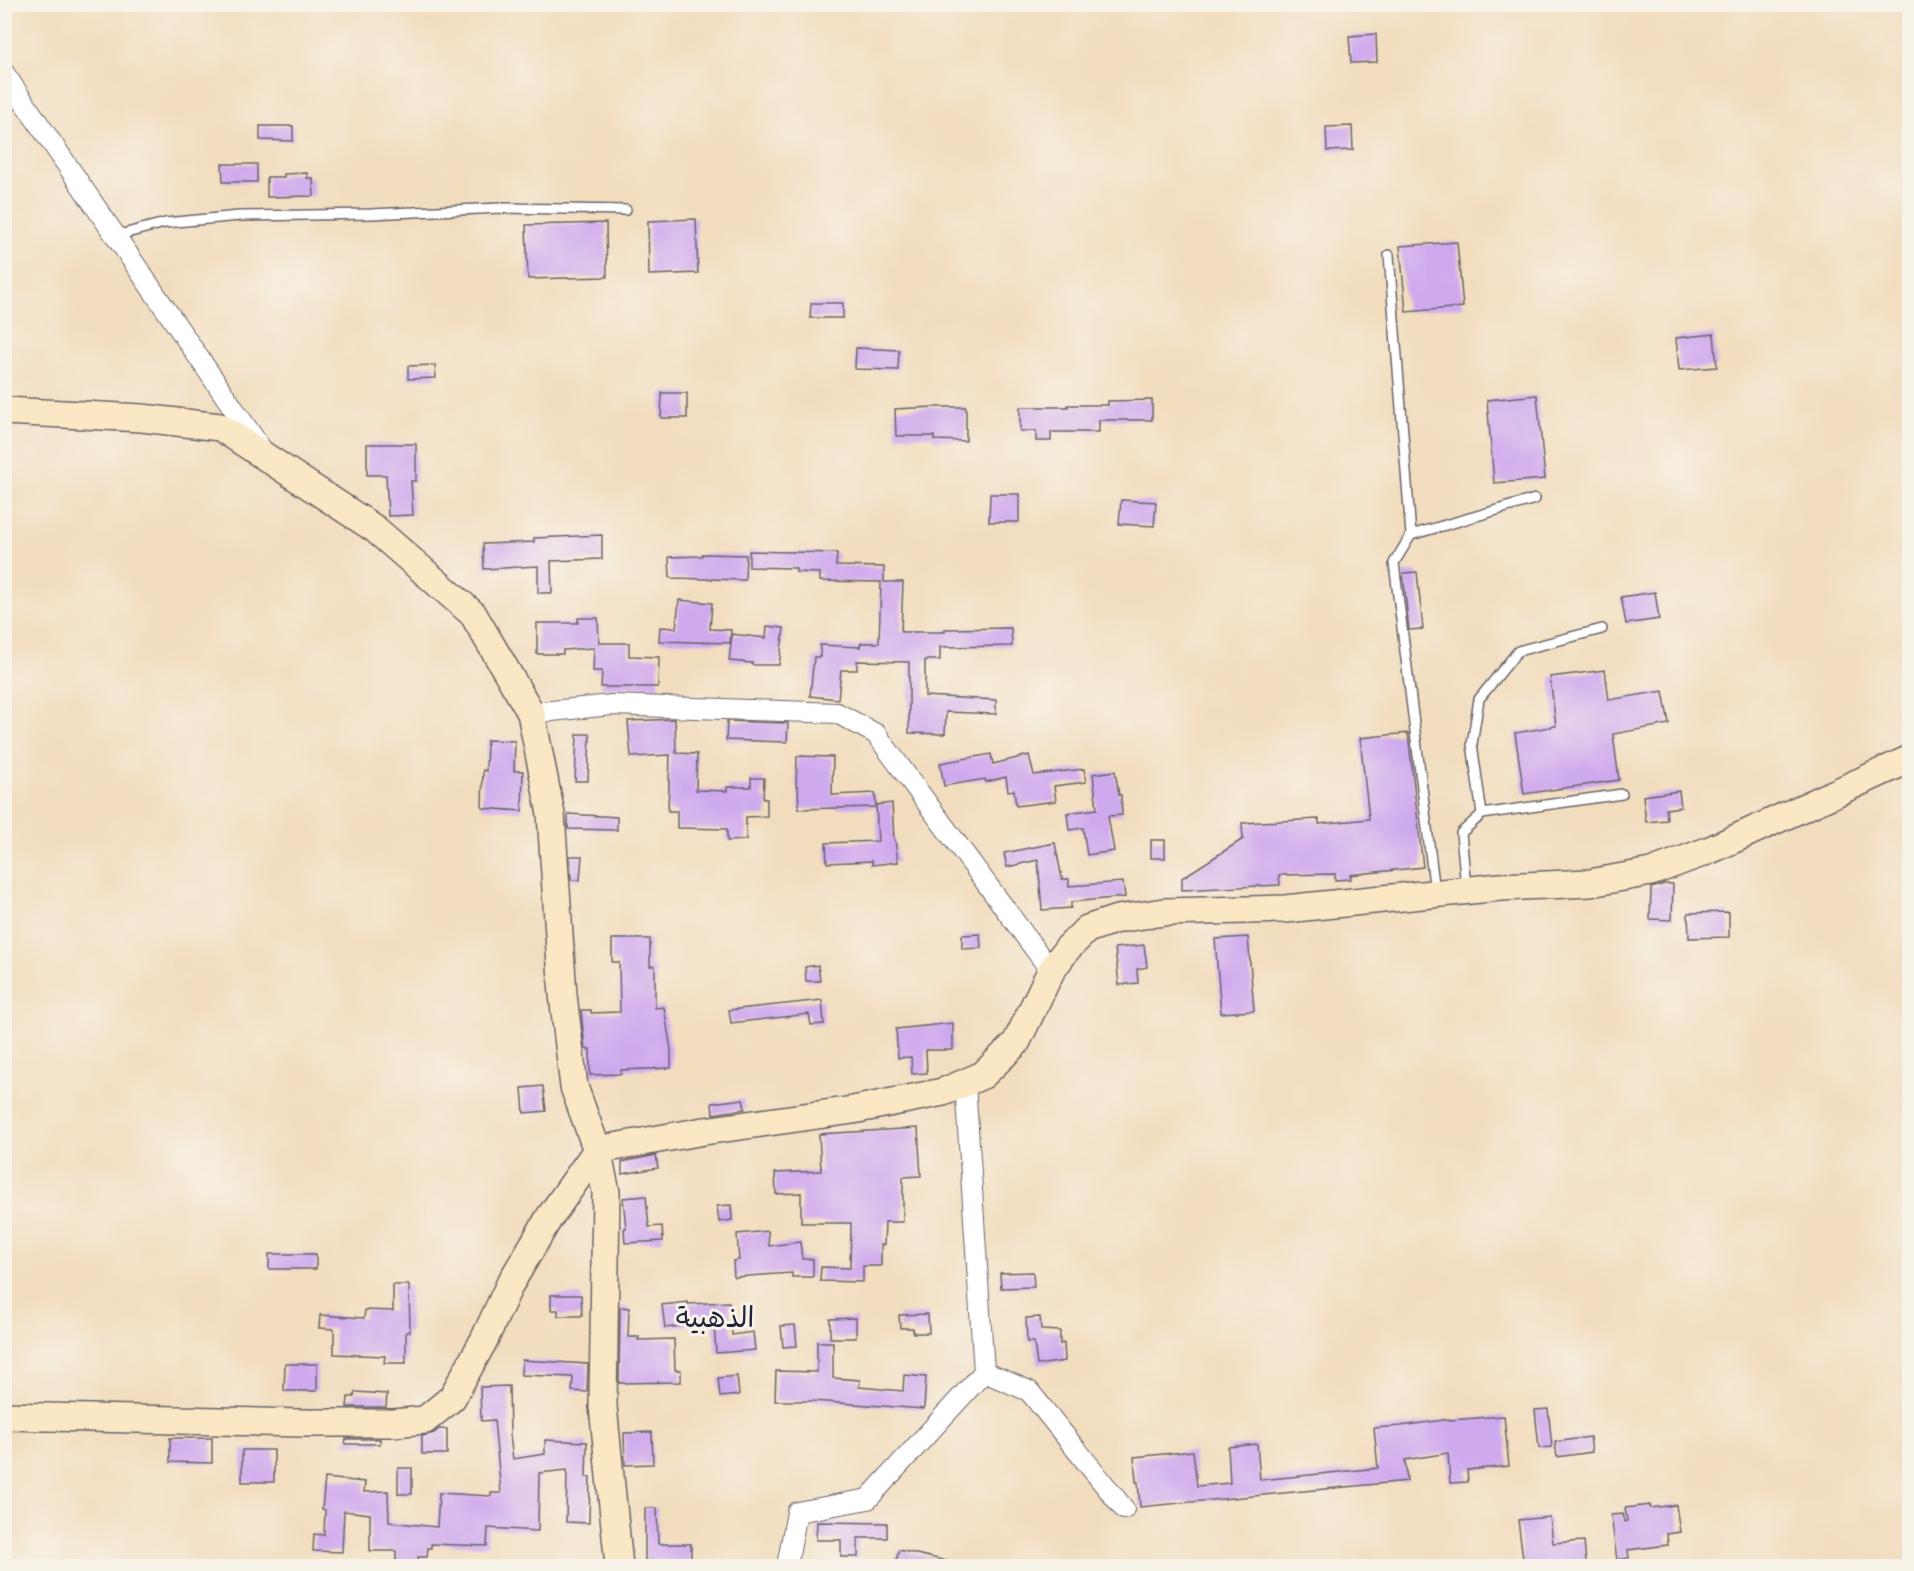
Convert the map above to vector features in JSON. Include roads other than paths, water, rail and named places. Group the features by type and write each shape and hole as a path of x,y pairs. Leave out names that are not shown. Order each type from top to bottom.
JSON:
{"street":[{"path":"4,73 267,457"},
{"path":"4,411 142,418 220,427 375,529 473,614 531,713 550,814 563,995 574,1087 597,1150 606,1192 603,1406 619,1566"},
{"path":"531,713 612,705 837,713 876,734 1051,971"},
{"path":"4,1416 314,1423 394,1423 425,1420 453,1398 510,1284 549,1218 597,1150 704,1131 853,1110 943,1092 983,1075 1016,1043 1051,971 1067,949 1087,929 1117,919 1164,912 1285,909 1500,887 1590,883 1651,872 1710,850 1910,759"},
{"path":"787,1566 797,1512 868,1499 984,1372 964,1083"},
{"path":"984,1372 1029,1391 1124,1509 1076,1449"}],"lane":[{"path":"116,236 165,223 239,216 371,214 501,208 626,210"},
{"path":"1389,255 1411,535 1394,563 1436,894"},
{"path":"1411,535 1535,499"},
{"path":"1482,814 1472,744 1479,699 1518,651 1602,629"},
{"path":"1466,891 1461,833 1482,814 1622,794"}],"district":[{"name":"الذهبية","path":"715,1317"}]}
